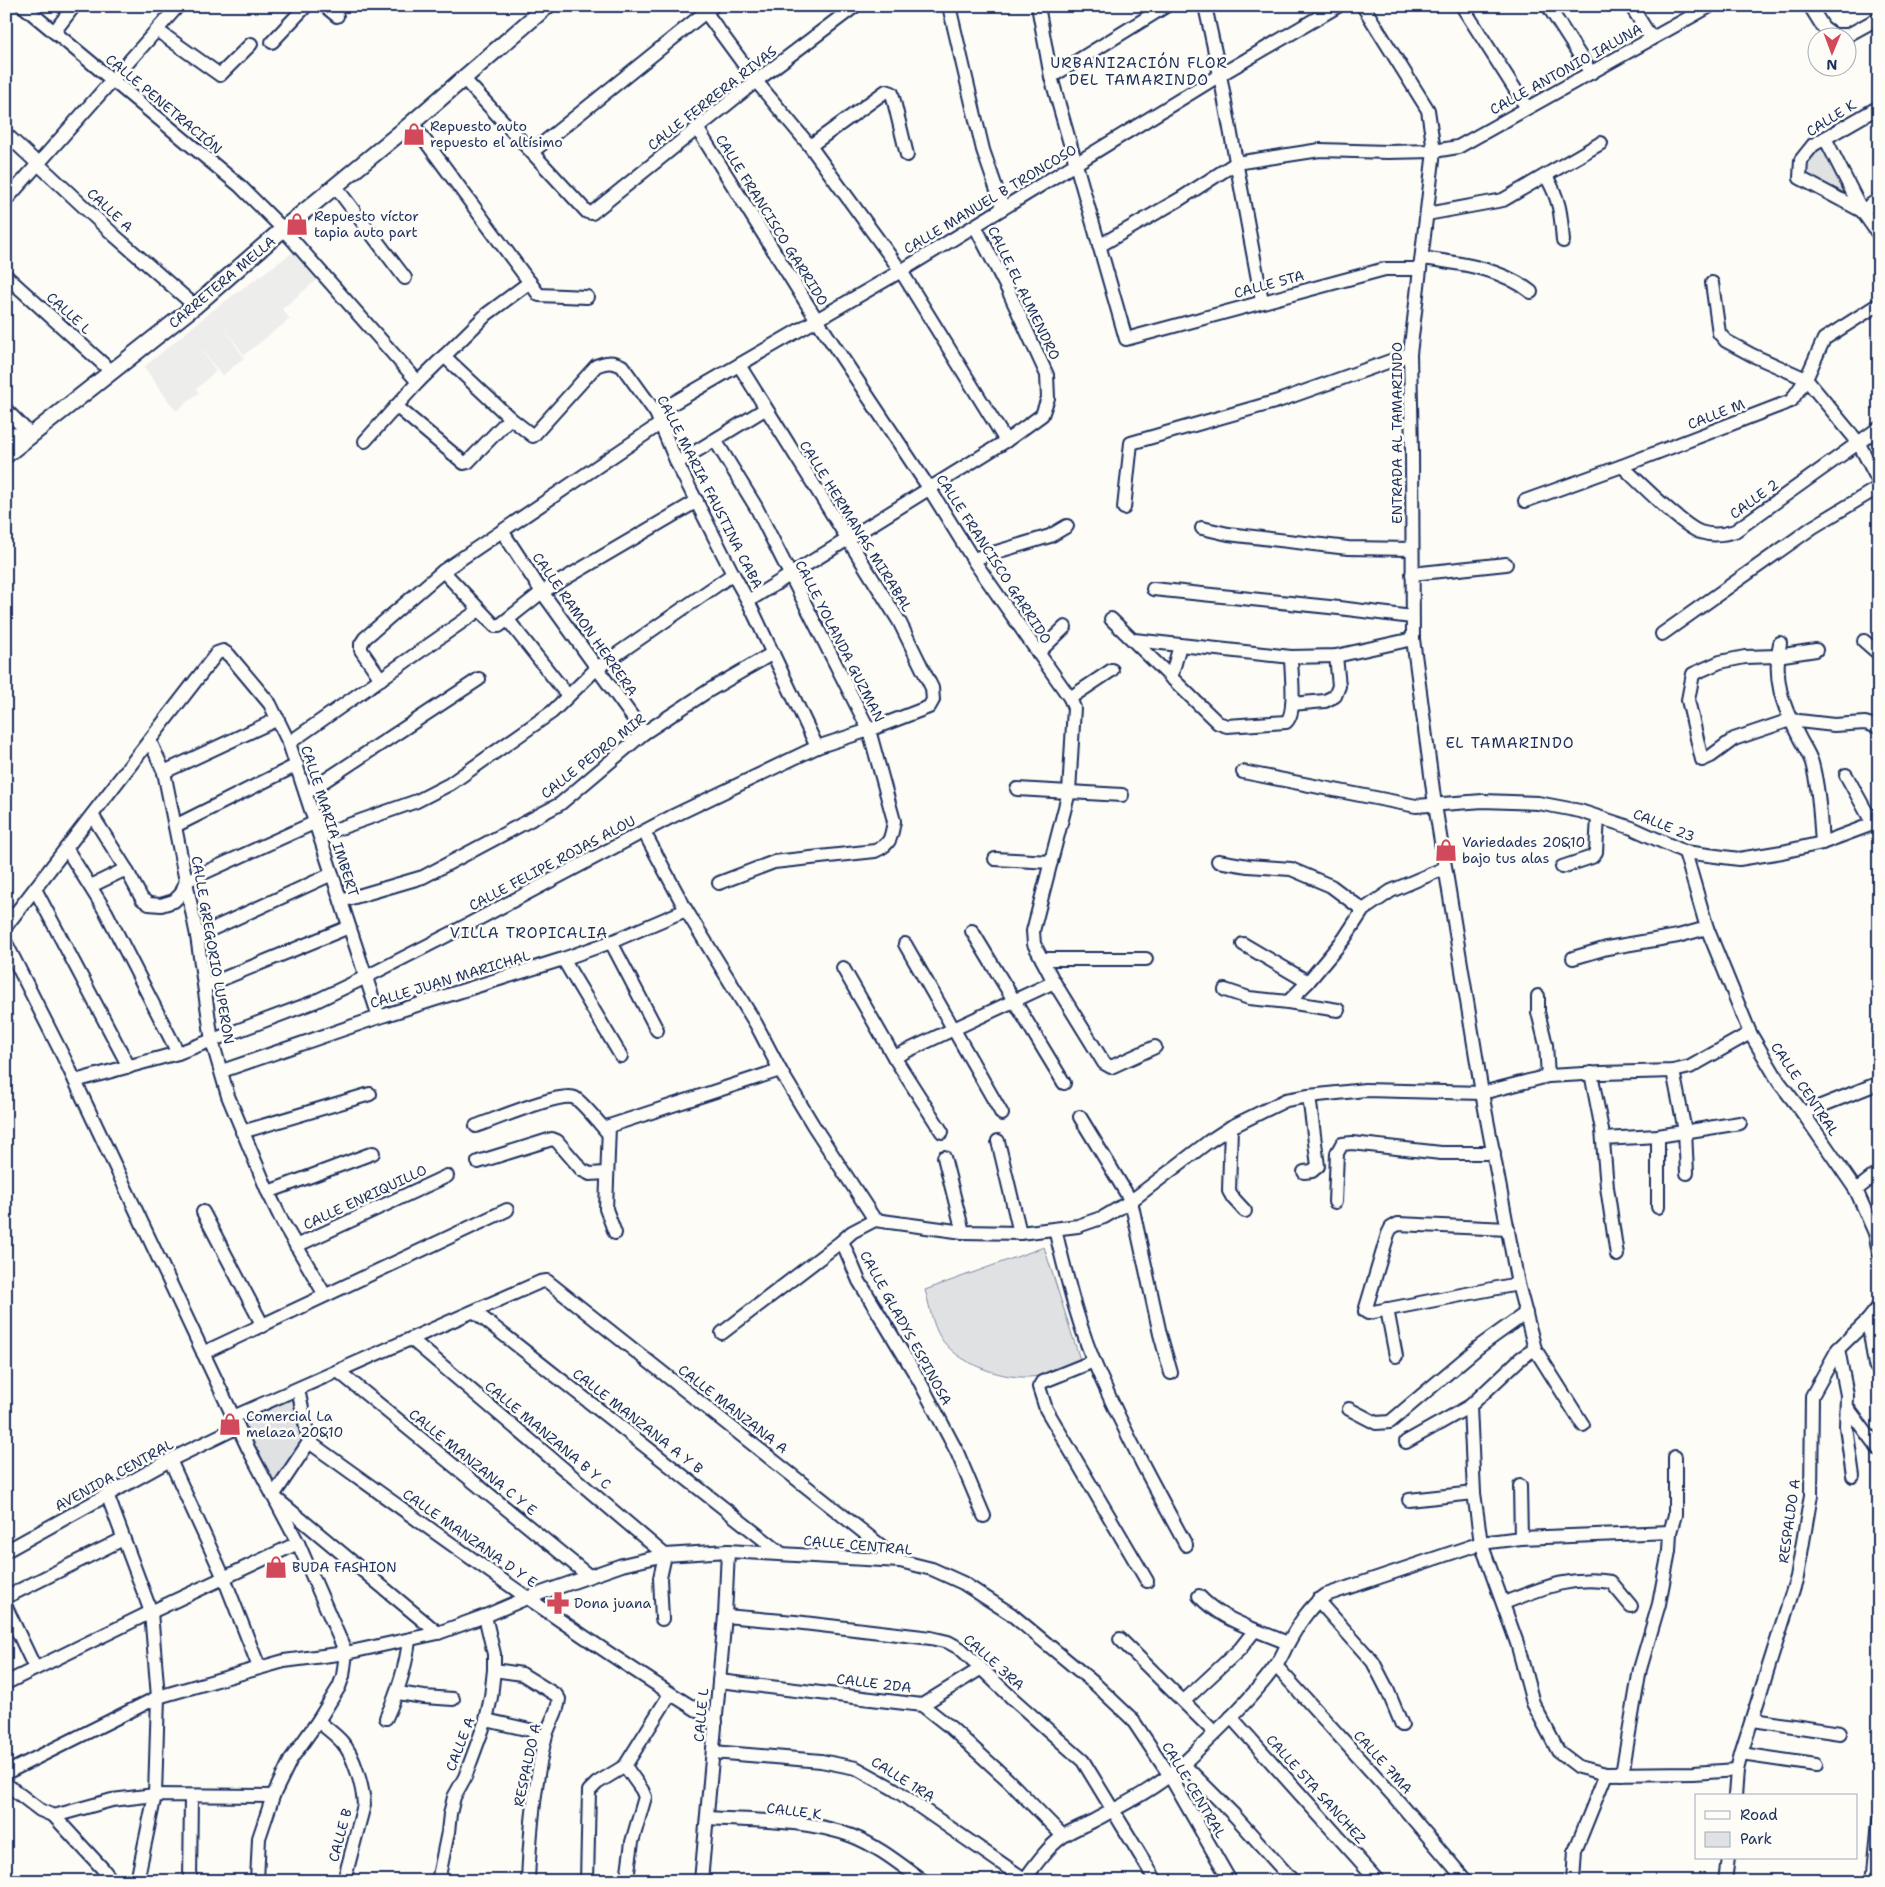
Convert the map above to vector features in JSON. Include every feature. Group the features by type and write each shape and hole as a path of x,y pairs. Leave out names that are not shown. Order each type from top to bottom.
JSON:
{"main road":[{"name":"CARRETERA MELLA","path":"6,455 195,306 283,229 412,123 547,6"}],"street":[{"name":"CALLE PENETRACIÓN","path":"23,6 240,186 283,229 418,382"},
{"path":"54,32 74,6"},
{"path":"6,200 113,82 178,6"},
{"path":"272,42 306,6"},
{"path":"326,6 337,16"},
{"name":"CALLE FERRERA RIVAS","path":"532,152 587,212 592,213 756,81 855,6"},
{"path":"949,6 983,150 1003,208"},
{"path":"1038,6 1051,77 1099,246 1180,199 1236,163"},
{"path":"1051,77 1166,6"},
{"path":"1205,6 1220,75 1262,301"},
{"name":"CALLE MANUEL B TRONCOSO","path":"381,679 361,650 361,644 365,638 443,572 658,419 738,365 901,271 1220,75 1338,6"},
{"name":"ENTRADA AL TAMARINDO","path":"1363,6 1428,110 1434,151 1410,354 1413,639 1435,805 1482,1093 1518,1284 1535,1349 1583,1424"},
{"path":"1462,6 1527,108"},
{"path":"1548,6 1590,73"},
{"path":"1631,6 1652,39"},
{"name":"CALLE ANTONIO IALUNA","path":"1236,163 1320,150 1388,152 1434,151 1458,147 1710,6"},
{"path":"1810,6 1823,26 1834,35 1848,34 1879,18"},
{"path":"463,78 532,152 707,8 756,81 810,146 901,271 1006,441"},
{"path":"158,31 216,74 222,74 251,44"},
{"path":"810,146 886,91 892,93 907,155"},
{"name":"CALLE K","path":"1862,211 1800,178 1801,160 1813,145 1879,107"},
{"path":"412,123 537,293 542,296 587,296"},
{"name":"CALLE FRANCISCO GARRIDO","path":"697,128 816,320 929,488 973,558 1070,698 1074,708 1070,792 1033,931 1034,944 1054,982 1107,1066 1111,1067 1155,1047"},
{"name":"CALLE A","path":"6,134 115,236 195,306"},
{"path":"1825,138 1862,211 1879,235"},
{"path":"1427,214 1503,200 1601,143"},
{"path":"1546,176 1556,193 1563,241"},
{"path":"335,186 405,278"},
{"path":"1862,211 1879,199"},
{"name":"CALLE EL ALMENDRO","path":"748,601 1006,441 1042,415 1048,398 1047,375 1008,290 975,226"},
{"name":"CALLE 5TA","path":"1099,246 1126,339 1385,269 1421,263 1454,263 1489,271 1524,287 1530,292"},
{"name":"CALLE L","path":"6,276 112,372"},
{"path":"365,441 418,382 486,314 530,282"},
{"path":"1712,283 1719,333 1726,341 1752,355 1806,379 1858,442 1879,482"},
{"name":"CALLE M","path":"1525,501 1791,401 1806,379 1824,339 1879,304"},
{"path":"1124,508 1131,443 1278,401 1410,354"},
{"name":"CALLE MARIA FAUSTINA CABA","path":"444,356 531,436 535,436 596,366 606,362 615,362 622,366 658,419 677,463 748,601 817,747"},
{"name":"CALLE HERMANAS MIRABAL","path":"738,365 903,629 932,688 933,700 929,708"},
{"path":"396,406 464,463 468,462 510,418"},
{"path":"677,463 765,409"},
{"path":"6,410 31,435"},
{"name":"CALLE 2","path":"1622,466 1680,519 1699,532 1723,535 1735,531 1879,428"},
{"path":"6,434 31,435"},
{"name":"CALLE YOLANDA GUZMAN","path":"715,440 756,507 869,730 894,821 892,837 886,846 875,851 774,862 719,883"},
{"path":"1662,634 1813,527 1879,487"},
{"path":"443,572 495,626 499,626 542,592 697,500"},
{"path":"973,558 1050,536 1067,526"},
{"path":"1202,528 1228,534 1348,548 1412,549"},
{"name":"CALLE RAMON HERRERA","path":"502,531 542,592 644,733"},
{"path":"1412,574 1506,564"},
{"path":"320,835 417,801 450,784 552,712 597,668 733,574"},
{"path":"1153,589 1412,617"},
{"path":"289,743 479,610"},
{"path":"1111,619 1218,723 1227,726 1286,722 1292,714 1291,657"},
{"path":"508,620 568,696"},
{"path":"1038,653 1065,627"},
{"path":"1134,640 1291,657 1336,656 1413,639"},
{"path":"1864,641 1879,654"},
{"path":"1172,678 1180,645"},
{"path":"1816,650 1779,649 1720,662 1693,674 1688,700 1702,760 1712,756 1734,739 1790,720 1834,725 1865,723 1879,727"},
{"path":"1779,649 1778,687 1790,720 1811,762 1819,802 1822,843"},
{"name":"CALLE MARIA IMBERT","path":"150,741 217,653 223,651 230,655 270,704 289,743 379,1017"},
{"name":"CALLE PEDRO MIR","path":"341,901 423,876 560,804 644,733 708,691 773,653"},
{"path":"1292,704 1325,701 1335,696 1339,686 1336,656"},
{"path":"1070,698 1112,670"},
{"path":"306,793 479,679"},
{"name":"CALLE FELIPE ROJAS ALOU","path":"76,1081 178,1053 314,1002 366,978 671,817 817,747 929,708"},
{"path":"164,772 278,719"},
{"path":"6,926 150,741"},
{"name":"CALLE GREGORIO LUPERON","path":"150,741 164,772 206,986 212,1041 222,1070 228,1096 268,1192 325,1296"},
{"path":"175,826 297,765"},
{"name":"CALLE 23","path":"1243,772 1382,801 1416,806 1482,801 1538,803 1580,811 1632,828 1685,852 1739,859 1822,843 1876,822"},
{"path":"1846,775 1876,822"},
{"path":"1017,789 1122,795"},
{"path":"92,814 142,899 149,904 161,905 174,901 180,894 186,881 316,822"},
{"path":"1562,867 1592,857 1596,852 1598,817"},
{"path":"644,832 686,910 756,1024 780,1070 813,1125 875,1220"},
{"path":"66,848 91,886 178,1053"},
{"name":"CALLE CENTRAL","path":"1685,852 1707,928 1750,1033 1779,1082 1803,1113 1873,1215 1879,1252"},
{"path":"994,859 1051,862"},
{"path":"1218,861 1248,866 1291,869 1331,886 1363,910"},
{"path":"1288,1002 1308,982 1344,939 1363,910 1391,891 1445,868"},
{"path":"91,886 126,869"},
{"path":"197,936 332,874"},
{"path":"35,889 129,1067"},
{"name":"CALLE JUAN MARICHAL","path":"222,1070 379,1017 563,959 611,942 686,910"},
{"path":"206,986 349,927"},
{"path":"1573,958 1607,948 1678,936 1707,928"},
{"path":"972,931 1064,1083"},
{"path":"611,942 657,1030"},
{"path":"6,943 76,1081 235,1422 298,1544 346,1652 341,1682 318,1722 290,1759 272,1796 259,1838 257,1881"},
{"path":"905,944 1002,1114"},
{"path":"1243,944 1308,982"},
{"path":"563,959 621,1056"},
{"path":"1042,959 1146,959"},
{"path":"843,968 894,1057 942,1132"},
{"path":"894,1057 1054,982"},
{"path":"1225,990 1250,998 1338,1010"},
{"path":"1538,996 1538,1012 1546,1045 1548,1076"},
{"path":"722,1333 852,1232 875,1220 963,1232 1020,1233 1078,1226 1104,1216 1131,1201 1208,1142 1231,1127 1286,1100 1365,1090 1482,1093 1548,1076 1673,1071 1690,1067 1750,1033"},
{"path":"615,1233 606,1209 609,1126 780,1070"},
{"path":"1673,1071 1684,1131 1687,1173"},
{"path":"1591,1073 1603,1140 1617,1255"},
{"path":"1803,1113 1879,1083"},
{"path":"242,1132 370,1094"},
{"path":"476,1126 551,1099 569,1096 578,1100 608,1132"},
{"path":"1304,1172 1312,1171 1318,1166 1309,1096"},
{"path":"1080,1117 1131,1201 1160,1334 1171,1373"},
{"path":"1603,1140 1658,1136 1740,1123"},
{"path":"1231,1127 1229,1190 1233,1198 1245,1211"},
{"path":"1658,1136 1658,1207"},
{"path":"478,1162 552,1139 557,1141 582,1170 590,1174 606,1173"},
{"path":"998,1141 1020,1233"},
{"path":"1335,1202 1337,1153 1342,1144 1352,1143 1441,1153 1494,1153"},
{"path":"268,1192 373,1153"},
{"path":"944,1157 963,1232"},
{"path":"1856,1190 1879,1172"},
{"name":"CALLE ENRIQUILLO","path":"296,1246 447,1176"},
{"path":"203,1353 507,1210"},
{"path":"203,1212 262,1326"},
{"path":"1508,1229 1398,1224 1391,1228 1382,1248 1366,1311 1368,1313 1518,1284"},
{"path":"1055,1228 1070,1293 1100,1377 1144,1466 1186,1544"},
{"name":"CALLE GLADYS ESPINOSA","path":"842,1241 859,1281 919,1380 957,1452 984,1516"},
{"name":"AVENIDA CENTRAL","path":"6,1551 235,1422 298,1389 546,1281"},
{"name":"CALLE MANZANA A","path":"546,1281 900,1561"},
{"name":"RESPALDO A","path":"1736,1794 1737,1770 1741,1754 1797,1577 1811,1495 1812,1396 1838,1349 1868,1320 1879,1306"},
{"path":"1387,1309 1396,1356"},
{"name":"CALLE MANZANA A Y B","path":"475,1312 782,1554"},
{"path":"1349,1409 1376,1423 1390,1422 1480,1346 1526,1313"},
{"path":"1868,1320 1875,1365 1879,1371"},
{"name":"CALLE MANZANA B Y C","path":"411,1339 665,1555"},
{"path":"1406,1442 1470,1406 1521,1358 1535,1349"},
{"path":"1838,1349 1847,1395 1846,1427 1853,1476"},
{"path":"1094,1361 1042,1382 1039,1387 1040,1394 1046,1408 1147,1581"},
{"name":"CALLE MANZANA C Y E","path":"338,1371 589,1576"},
{"path":"273,1496 308,1442 298,1389"},
{"path":"1470,1406 1474,1493 1482,1543 1517,1643 1533,1702 1558,1752 1579,1767 1606,1774 1737,1770"},
{"path":"1847,1407 1879,1450"},
{"name":"CALLE MANZANA D Y E","path":"308,1442 527,1598 670,1694 716,1722"},
{"path":"1622,1774 1640,1669 1659,1604 1669,1552 1670,1532 1675,1515 1675,1457"},
{"path":"170,1460 224,1578 259,1667"},
{"path":"1520,1486 1521,1538"},
{"path":"1410,1500 1474,1493"},
{"path":"107,1494 150,1612 158,1697 155,1795 136,1881"},
{"path":"273,1496 438,1632"},
{"path":"1026,1880 1044,1854 1063,1836 1114,1810 1170,1776 1183,1764 1231,1717 1276,1666 1288,1643 1318,1600 1326,1595 1482,1543 1521,1538 1670,1532"},
{"path":"6,1597 122,1539"},
{"path":"6,1683 150,1612 298,1544"},
{"name":"CALLE L","path":"701,1881 725,1616 728,1551"},
{"name":"CALLE CENTRAL","path":"6,1773 158,1697 284,1661 346,1652 409,1640 438,1632 622,1565 665,1555 728,1551 900,1561 932,1569 964,1583 1011,1614 1094,1683 1132,1719 1170,1776 1230,1881"},
{"path":"662,1619 660,1578 665,1555"},
{"path":"1504,1604 1549,1586 1592,1579 1611,1582 1631,1606"},
{"path":"1200,1596 1214,1610 1232,1620 1288,1643"},
{"path":"1318,1600 1373,1662 1402,1725"},
{"path":"6,1607 35,1668"},
{"name":"CALLE A","path":"438,1881 454,1797 465,1777 486,1720 491,1697 494,1654 485,1616"},
{"name":"CALLE 3RA","path":"725,1616 931,1638 948,1642 961,1649 980,1669 1084,1761 1156,1881"},
{"path":"1184,1701 1226,1662 1254,1630"},
{"path":"1120,1639 1214,1732"},
{"path":"386,1718 398,1693 407,1658 409,1640"},
{"name":"CALLE 7MA","path":"1276,1666 1398,1801 1466,1881"},
{"path":"922,1705 980,1669"},
{"name":"RESPALDO A","path":"494,1670 522,1674 556,1695 559,1699 545,1738 531,1819 528,1881"},
{"name":"CALLE 2DA","path":"719,1681 922,1705 950,1727 1008,1780 1063,1836"},
{"path":"398,1693 453,1699"},
{"path":"587,1881 589,1791 597,1782 625,1766 670,1694"},
{"name":"CALLE 5TA SANCHEZ","path":"1231,1717 1378,1881"},
{"path":"486,1720 530,1730 545,1738"},
{"path":"1753,1720 1840,1733"},
{"name":"CALLE B","path":"318,1722 344,1745 357,1771 364,1799 344,1881"},
{"name":"CALLE 1RA","path":"713,1752 821,1760 856,1768 894,1789 1026,1880"},
{"path":"1741,1754 1816,1765"},
{"path":"1183,1764 1234,1815 1293,1881"},
{"path":"625,1766 642,1790 644,1797 632,1842 627,1879"},
{"path":"1573,1881 1575,1851 1606,1774"},
{"path":"6,1784 40,1810 54,1816 112,1881"},
{"path":"54,1816 112,1800 155,1795 272,1796"},
{"path":"190,1881 191,1796"},
{"name":"CALLE K","path":"707,1818 813,1826 852,1836 879,1850 923,1881"},
{"path":"1873,1881 1879,1821"},
{"path":"1725,1881 1728,1860"}],"shaded area":[{"path":"293,252 317,280 282,309 290,319 244,355 224,327 244,358 222,376 199,346 216,371 196,389 199,393 176,411 144,367 213,310"}],"green space":[{"path":"1824,145 1856,205 1803,177 1808,157"},
{"path":"1044,1247 1082,1366 1052,1374 1021,1377 1010,1376 973,1364 951,1350 937,1331 925,1290"},
{"path":"295,1397 304,1443 274,1480 242,1421"}],"place":[{"name":"Repuesto auto repuesto el altísimo","path":"414,134"},
{"name":"Repuesto víctor tapia auto part","path":"297,224"},
{"name":"Variedades 20&10 bajo tus alas","path":"1446,850"},
{"name":"Comercial La melaza 20&10","path":"230,1424"},
{"name":"BUDA FASHION","path":"276,1567"},
{"name":"Dona juana","path":"558,1603"}],"district":[{"name":"URBANIZACIÓN FLOR DEL TAMARINDO","path":"1139,72"},
{"name":"EL TAMARINDO","path":"1510,743"},
{"name":"VILLA TROPICALIA","path":"529,933"}]}
